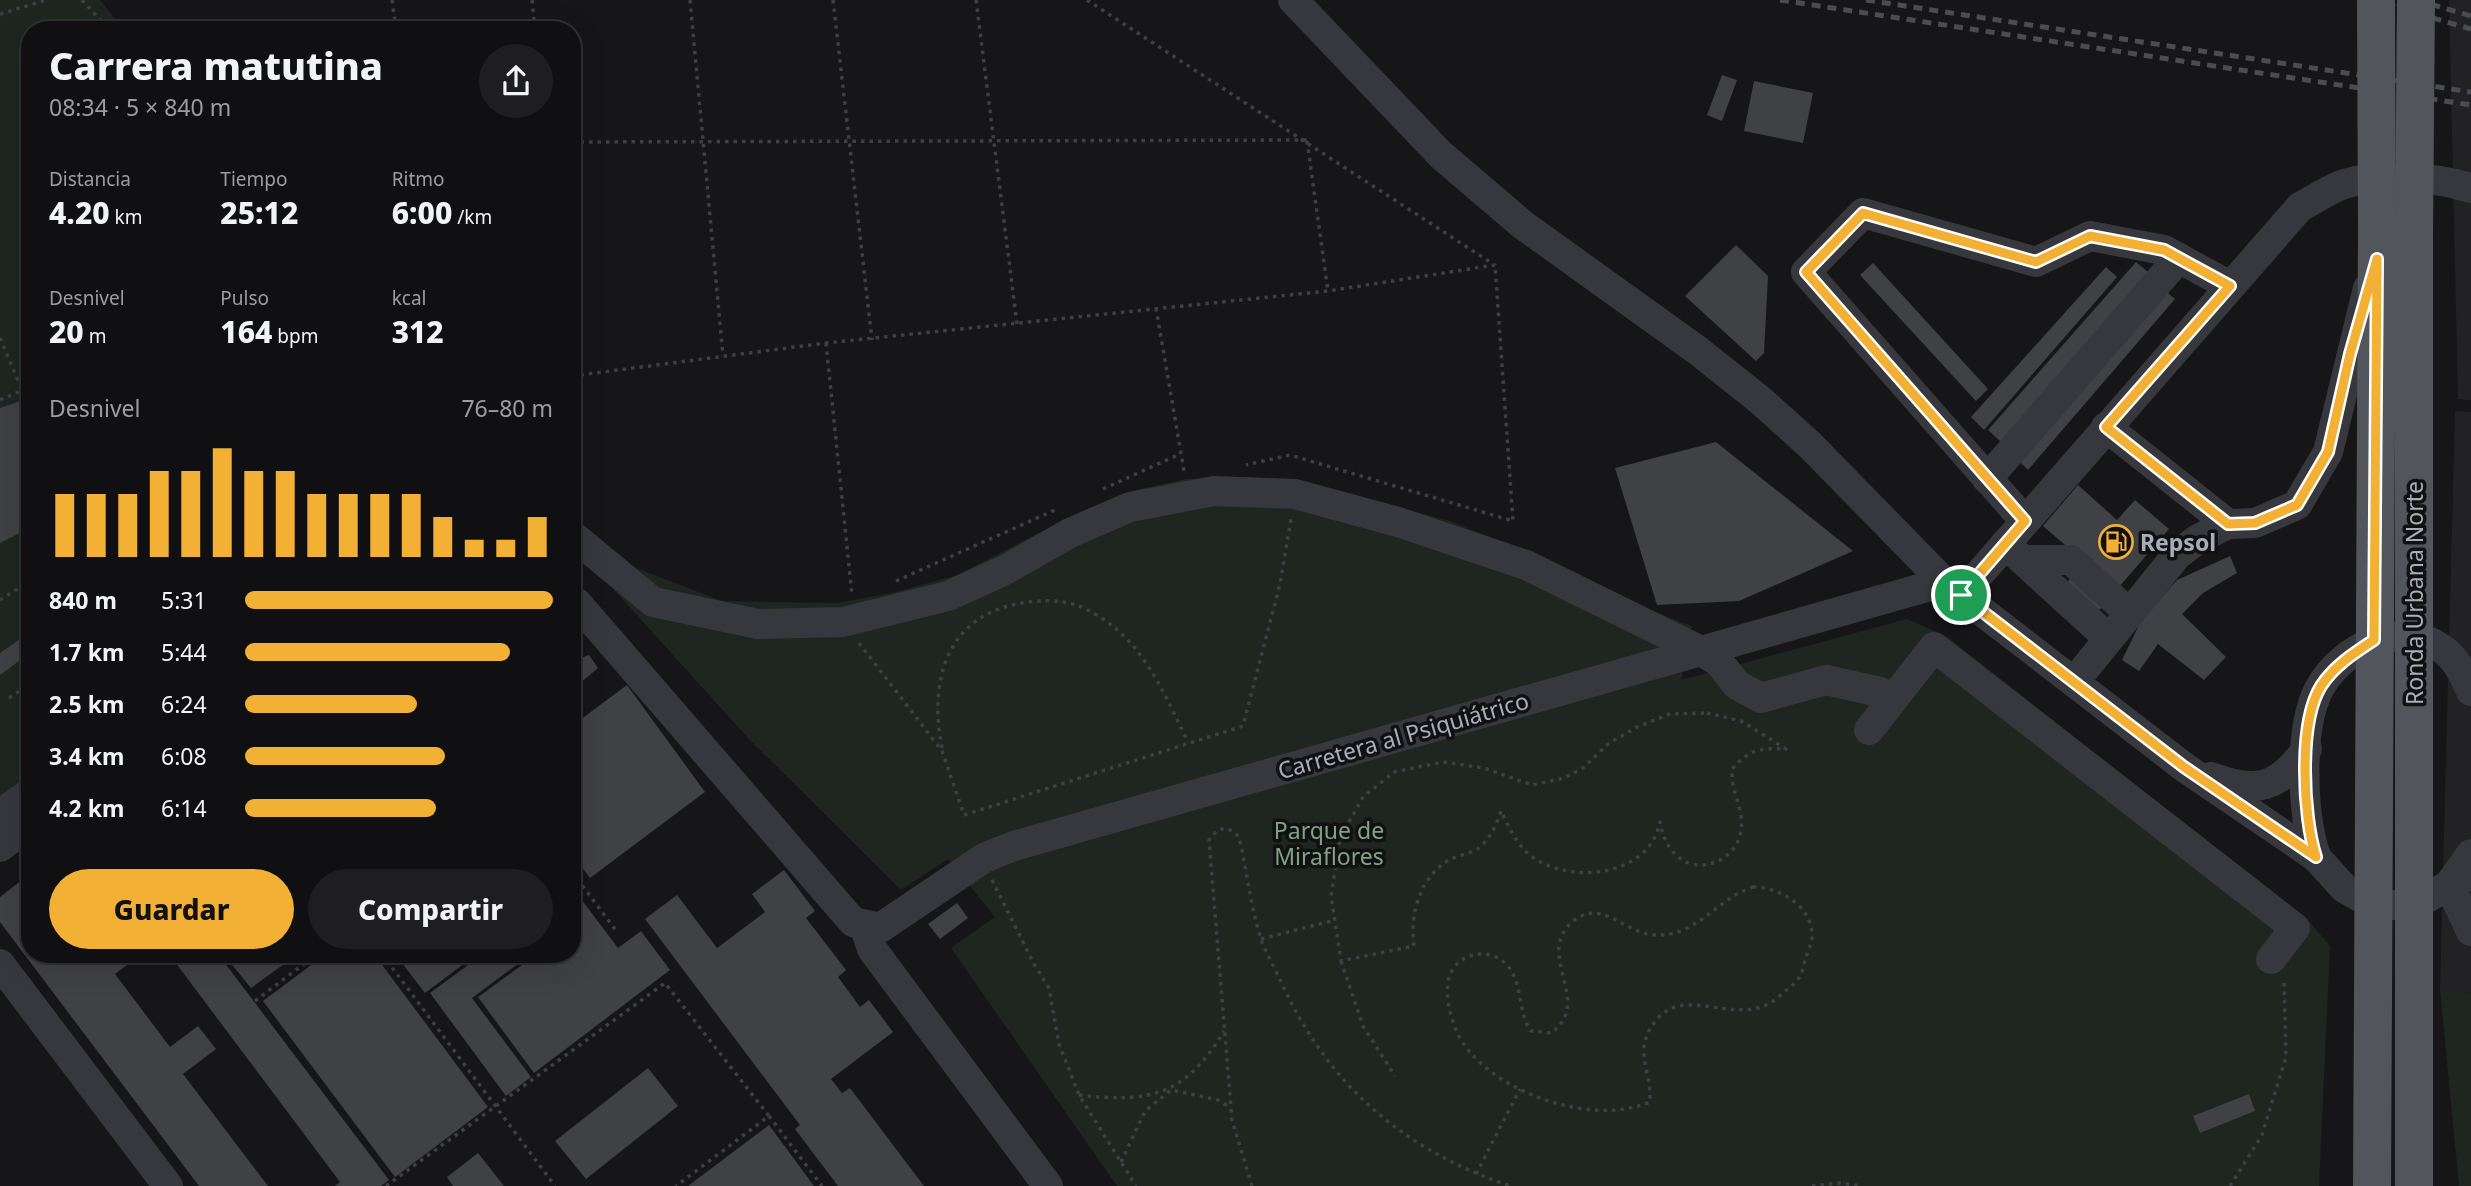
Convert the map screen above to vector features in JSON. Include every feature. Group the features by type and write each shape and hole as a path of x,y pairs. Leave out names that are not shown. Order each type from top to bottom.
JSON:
{"main road":[{"name":"Ronda Urbana Norte","path":"2371,1186 2376,0"},
{"name":"Ronda Urbana Norte","path":"2414,1186 2415,905 2427,642 2414,233 2416,0"}],"street":[{"path":"1293,0 1441,155 1523,225 1697,349 1760,400 1810,445 1952,588 2184,767 2316,857 2344,888 2374,905 2415,905 2460,879"},
{"path":"2014,552 2025,521 2300,207 2344,184 2397,178 2445,180 2471,188"},
{"path":"2025,521 1806,272 1863,213 2036,262 2090,236 2164,250 2230,286"},
{"path":"2074,682 2177,555 2198,539 2228,524 2255,523 2297,505 2328,452 2377,246"},
{"path":"1987,478 2179,258"},
{"path":"2106,427 2228,524"},
{"path":"581,542 653,602 758,624 947,596 1130,507 1214,491 1295,494 1398,522 1526,565 1699,650 1719,662 1737,685 1760,698 1826,680 1880,692 1892,701"},
{"path":"1952,588 2014,552 2071,560 2129,613"},
{"path":"2014,552 2108,638"},
{"name":"Carretera al Psiquiátrico","path":"872,926 984,858 1014,846 1699,650 1952,588"},
{"path":"581,608 853,922 872,926 872,949 1048,1186"},
{"path":"2316,857 2304,807 2307,749 2313,706 2320,688 2349,656 2374,640 2427,642 2471,656"},
{"path":"2427,642 2461,669 2471,691"},
{"path":"1869,730 1934,647 2295,928 2271,959"},
{"path":"2184,767 2228,783 2258,787 2276,782 2289,773 2307,749"},
{"path":"0,814 21,799"},
{"path":"0,847 21,831"},
{"path":"2471,854 2460,879 2471,931"},
{"path":"0,964 168,1186"}],"path":[{"path":"0,14 46,0"},
{"path":"82,0 102,21"},
{"path":"392,0 395,21"},
{"path":"533,0 534,21"},
{"path":"690,0 723,356"},
{"path":"833,0 872,341"},
{"path":"976,0 1017,324"},
{"path":"1087,0 1307,140 1495,265"},
{"path":"581,142 1307,140"},
{"path":"1307,140 1328,291"},
{"path":"581,375 826,343 872,341 1328,291 1495,265"},
{"path":"1238,467 1290,455 1513,521 1495,265"},
{"path":"1156,308 1186,479"},
{"path":"0,338 21,388"},
{"path":"826,343 848,611 942,751"},
{"path":"0,400 21,390"},
{"path":"1092,494 1180,454"},
{"path":"1188,742 1145,658 1123,635 1096,614 1054,599 1007,604 963,628 940,676 936,719 942,751 964,815 1243,726 1280,584 1295,494"},
{"path":"890,584 1067,505"},
{"path":"0,600 21,587"},
{"path":"9,698 21,690"},
{"path":"1341,961 1414,946 1412,927 1415,909 1429,879 1449,860 1484,844 1502,811 1523,849 1535,859 1567,873 1605,871 1631,861 1654,840 1660,822 1666,843 1683,861 1704,865 1723,859 1732,852 1742,829 1742,813 1732,788 1732,769 1746,753 1786,749 1741,721 1707,713 1670,714 1637,727 1608,744 1574,773 1532,785 1484,768 1443,762 1394,772 1363,797 1340,838 1331,896 1341,961 1363,1026 1395,1076"},
{"path":"1252,1186 1231,1108 1209,840 1216,830 1232,829 1240,836 1250,899 1261,939 1297,1017 1328,1062 1365,1106 1440,1157 1510,1186"},
{"path":"991,877 1049,988 1059,1044 1079,1095 1136,1186"},
{"path":"581,884 618,933"},
{"path":"1753,887 1767,887 1796,902 1808,919 1812,936 1800,977 1773,1002 1736,1012 1690,1004 1675,1007 1661,1015 1644,1043 1643,1065 1650,1084 1650,1102 1627,1108 1578,1110 1552,1104 1520,1089 1470,1051 1456,1030 1449,1003 1448,982 1452,970 1472,954 1483,953 1506,964 1518,990 1525,1023 1531,1031 1551,1034 1559,1028 1565,1015 1569,993 1558,952 1558,939 1578,918 1589,913 1601,913 1636,933 1669,935 1695,926 1737,893 1753,887"},
{"path":"1261,939 1335,920"},
{"path":"2230,1186 2263,1135 2286,1057 2284,969 2271,959"},
{"path":"255,1001 305,963"},
{"path":"389,963 555,1186"},
{"path":"386,1186 665,983 822,1186"},
{"path":"1121,1162 1145,1111 1210,1054 1224,1031"},
{"path":"1476,1174 1520,1089"},
{"path":"1079,1095 1126,1100 1171,1090 1218,1100 1231,1108"},
{"path":"676,1186 769,1116"},
{"path":"1812,1186 1839,1182 1862,1186"}],"shaded area":[{"path":"2449,0 2471,0 2471,400 2458,399"},
{"path":"2455,411 2471,412 2471,993 2440,990"}],"green space":[{"path":"0,0 100,0 117,21 21,21 21,811 0,826"},
{"name":"Parque de Miraflores","path":"1250,477 1315,485 1450,521 1573,571 1622,600 1692,626 1681,680 1907,619 1946,636 2308,920 2330,946 2319,1186 1117,1186 951,948 995,917 948,859 901,890 748,738 606,581 602,555 722,601 837,603 896,592 957,575 1080,512 1136,490 1186,479"},
{"path":"2440,990 2471,993 2471,1186 2459,1186"}],"building":[{"path":"1722,75 1737,80 1722,121 1707,115"},
{"path":"1754,81 1813,93 1803,143 1744,131"},
{"path":"1736,245 1768,276 1764,353 1756,361 1685,296"},
{"path":"2136,262 2148,272 2001,442 1988,430"},
{"path":"1873,263 1988,389 1976,401 1860,275"},
{"path":"2106,267 2117,277 1984,430 1971,417"},
{"path":"2163,289 2175,299 2028,470 2015,457"},
{"path":"21,401 21,532 0,543 0,408"},
{"path":"1716,442 1853,551 1739,601 1657,605 1615,468"},
{"path":"2078,485 2117,520 2135,500 2169,529 2094,616 2062,588 2085,562 2043,526"},
{"path":"2230,556 2237,573 2203,593 2182,614 2226,657 2204,680 2158,644 2139,671 2122,660 2141,621 2177,580"},
{"path":"21,638 21,660 0,675 0,653"},
{"path":"589,655 598,668 581,682 581,658"},
{"path":"627,685 705,792 590,878 581,866 581,719"},
{"path":"784,870 815,911 806,918 846,970 838,977 860,1007 869,1000 893,1032 831,1079 842,1093 850,1088 924,1186 838,1186 795,1129 800,1125 645,919 677,895 717,948 765,912 752,894"},
{"path":"21,881 21,950 0,922 0,897"},
{"path":"581,899 618,948 641,931 670,970 534,1073 478,997 525,963 581,963"},
{"path":"957,903 968,918 940,939 928,924"},
{"path":"31,963 130,963 115,974 170,1047 198,1026 216,1049 183,1074 268,1186 199,1186"},
{"path":"176,963 225,963 389,1180 381,1186 335,1186 340,1182"},
{"path":"230,963 286,963 251,988"},
{"path":"314,963 381,963 488,1107 395,1177 263,1001"},
{"path":"402,963 465,963 425,993"},
{"path":"471,963 519,963 472,998 531,1077 506,1096 430,993"},
{"path":"648,1068 678,1106 586,1179 555,1141"},
{"path":"2249,1094 2255,1111 2200,1133 2193,1116"},
{"path":"769,1125 814,1186 688,1186"},
{"path":"478,1153 504,1186 453,1186 447,1177"}],"railway":[{"path":"1780,0 2471,105"},
{"path":"1866,0 2471,92"},
{"path":"2371,0 2471,29"},
{"path":"2416,0 2471,16"}],"place":[{"name":"Repsol","path":"2116,542"}],"route":[{"path":"1863,213 2036,262 2090,236 2164,250 2230,286 2106,427 2228,524 2255,523 2297,505 2328,452 2350,354 2377,259 2374,640 2349,656 2332,672 2320,688 2313,706 2307,749 2304,807 2308,833 2316,857 2184,767 1961,595 2025,521 1806,272 1863,213"}]}
